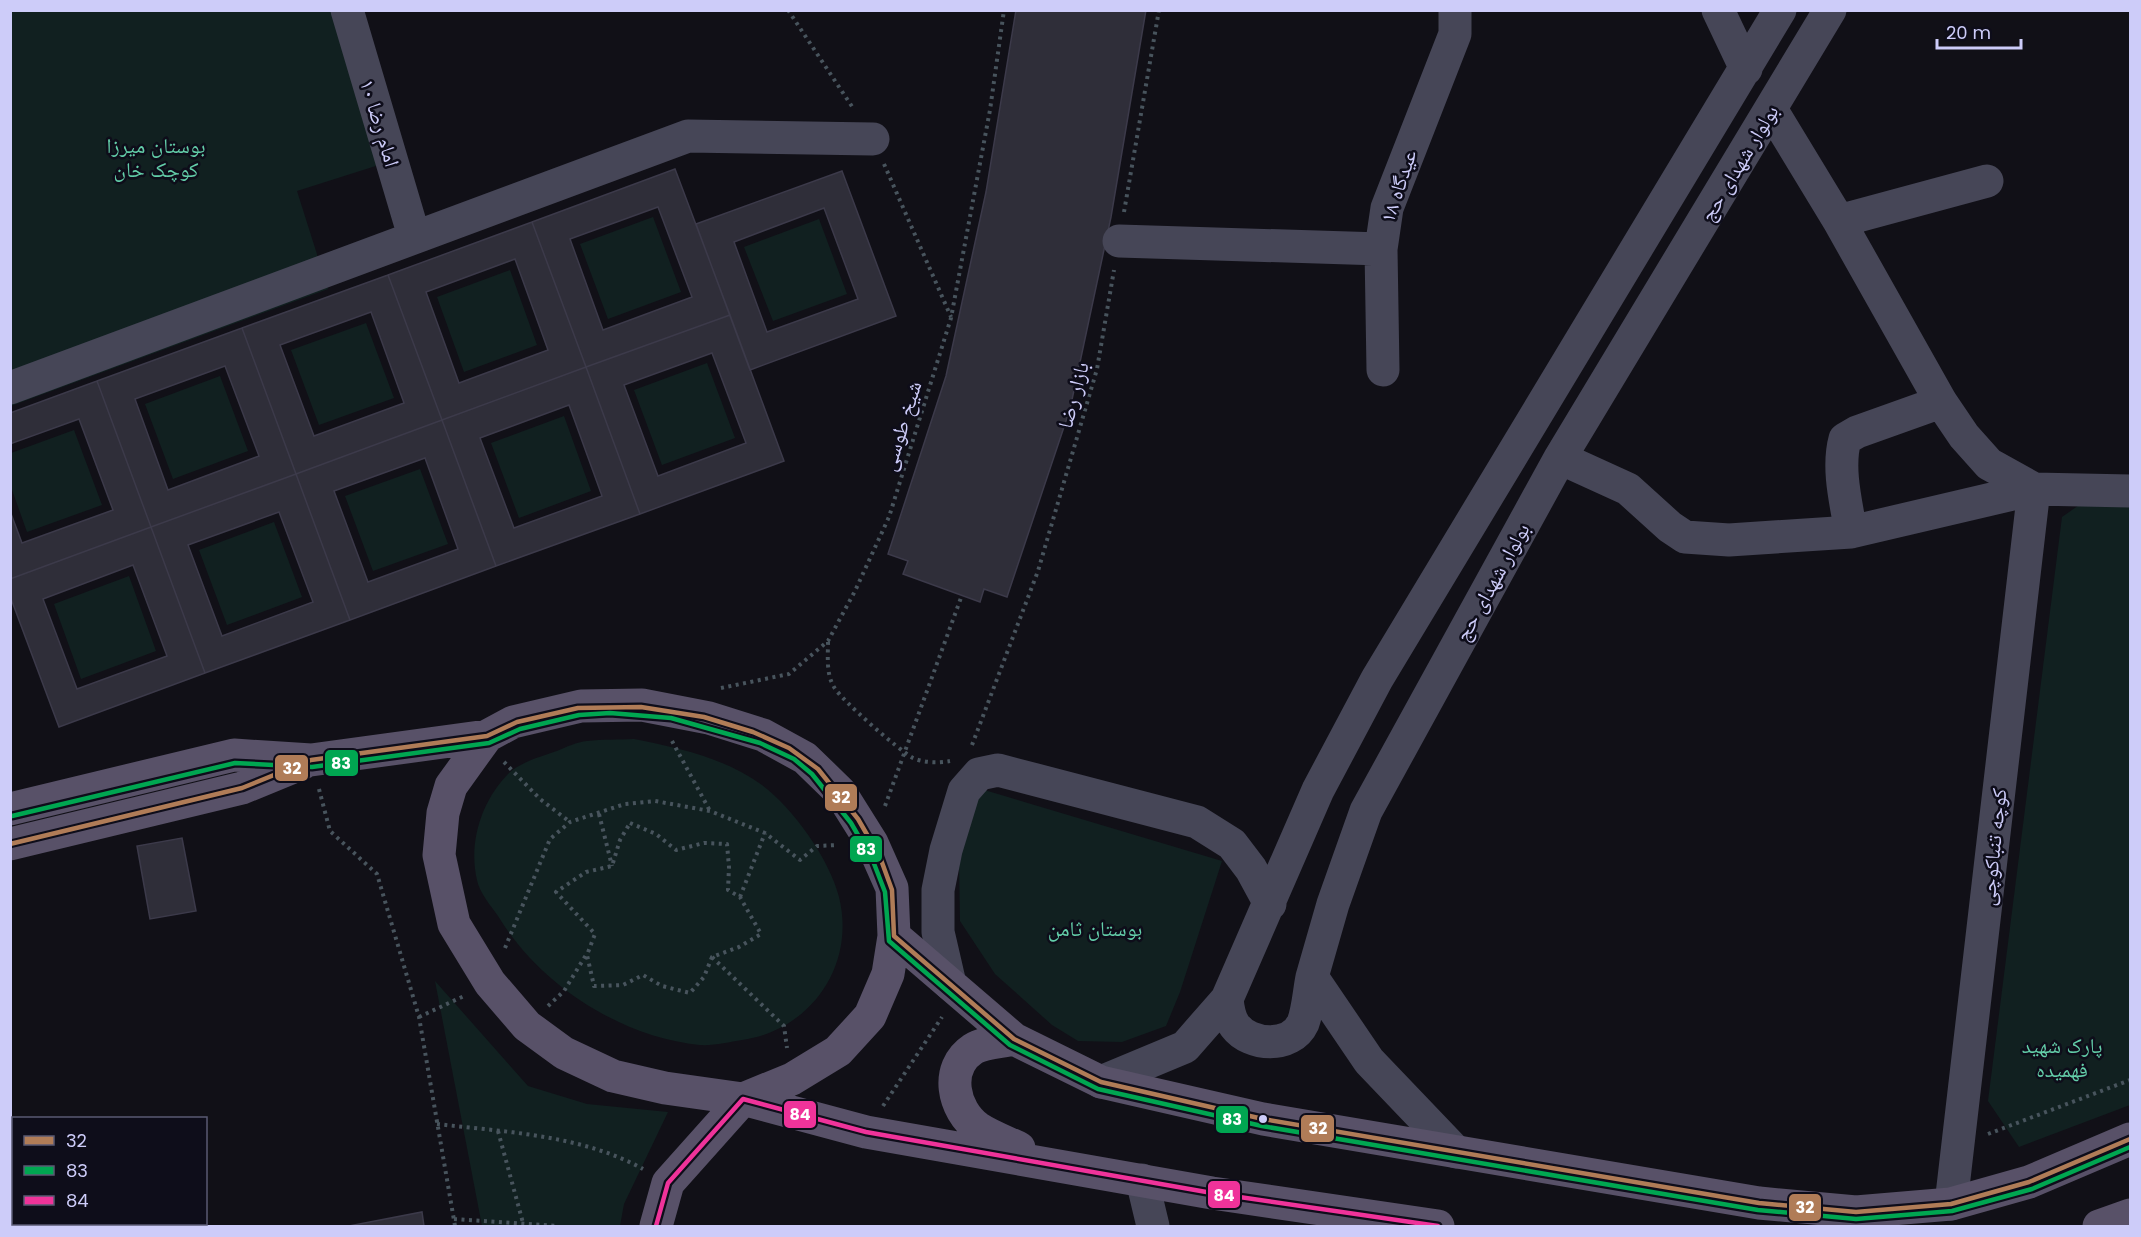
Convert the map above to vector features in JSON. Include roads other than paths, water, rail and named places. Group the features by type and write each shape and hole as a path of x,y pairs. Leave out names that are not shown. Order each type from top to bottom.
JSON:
{"main road":[{"path":"10,809 234,755 311,760 487,736 513,722 581,706 642,705 709,718 763,735 805,758 840,792 872,843 892,888 894,936 888,974 870,1016 838,1051 792,1079 742,1099 668,1184 656,1227"},
{"path":"487,736 452,786 443,813 439,855 454,924 490,983 527,1026 564,1053 613,1076 665,1088 742,1099 866,1132 1142,1180 1438,1227"},
{"path":"10,844 242,788 311,760"},
{"path":"894,936 1014,1039 1101,1082 1221,1111 1759,1203 1856,1212 1951,1204 2029,1182 2130,1139"},
{"path":"1014,1039 974,1048 963,1059 954,1086 957,1102 965,1116 979,1128 1055,1165"},
{"path":"2099,1227 2130,1215"}],"street":[{"name":"امام رضا ۱۰","path":"347,10 414,236"},
{"name":"عیدگاه ۱۸","path":"1383,370 1381,249 1387,208 1455,33 1455,10"},
{"path":"1718,10 1746,69"},
{"name":"بولوار شهدای حج","path":"1101,1082 1185,1047 1227,999 1318,790 1377,679 1780,10"},
{"name":"بولوار شهدای حج","path":"1227,999 1228,1012 1240,1031 1258,1041 1272,1042 1288,1037 1302,1025 1312,977 1333,904 1366,811 1560,458 1830,10"},
{"path":"1771,109 1839,220 1941,402 1964,436 1989,464 2034,489"},
{"path":"10,388 688,136 873,139"},
{"path":"1839,220 1988,181"},
{"path":"1119,242 1381,249"},
{"path":"1851,532 1844,494 1842,451 1845,439 1857,432 1941,402"},
{"path":"1560,458 1628,489 1670,527 1686,537 1729,540 1851,532 2034,489 2130,490"},
{"name":"کوچه تنباکوچی","path":"1951,1204 2034,489"},
{"path":"954,988 938,932 938,890 946,850 964,791 969,758 998,770 1197,822 1232,844 1251,869 1270,904"},
{"path":"1312,977 1369,1061 1456,1152"},
{"path":"1142,1180 1153,1227"}],"park label":[{"name":"بوستان میرزا کوچک خان","path":"156,157"},
{"name":"بوستان ثامن","path":"1095,928"},
{"name":"پارک شهید فهمیده","path":"2062,1057"}]}
